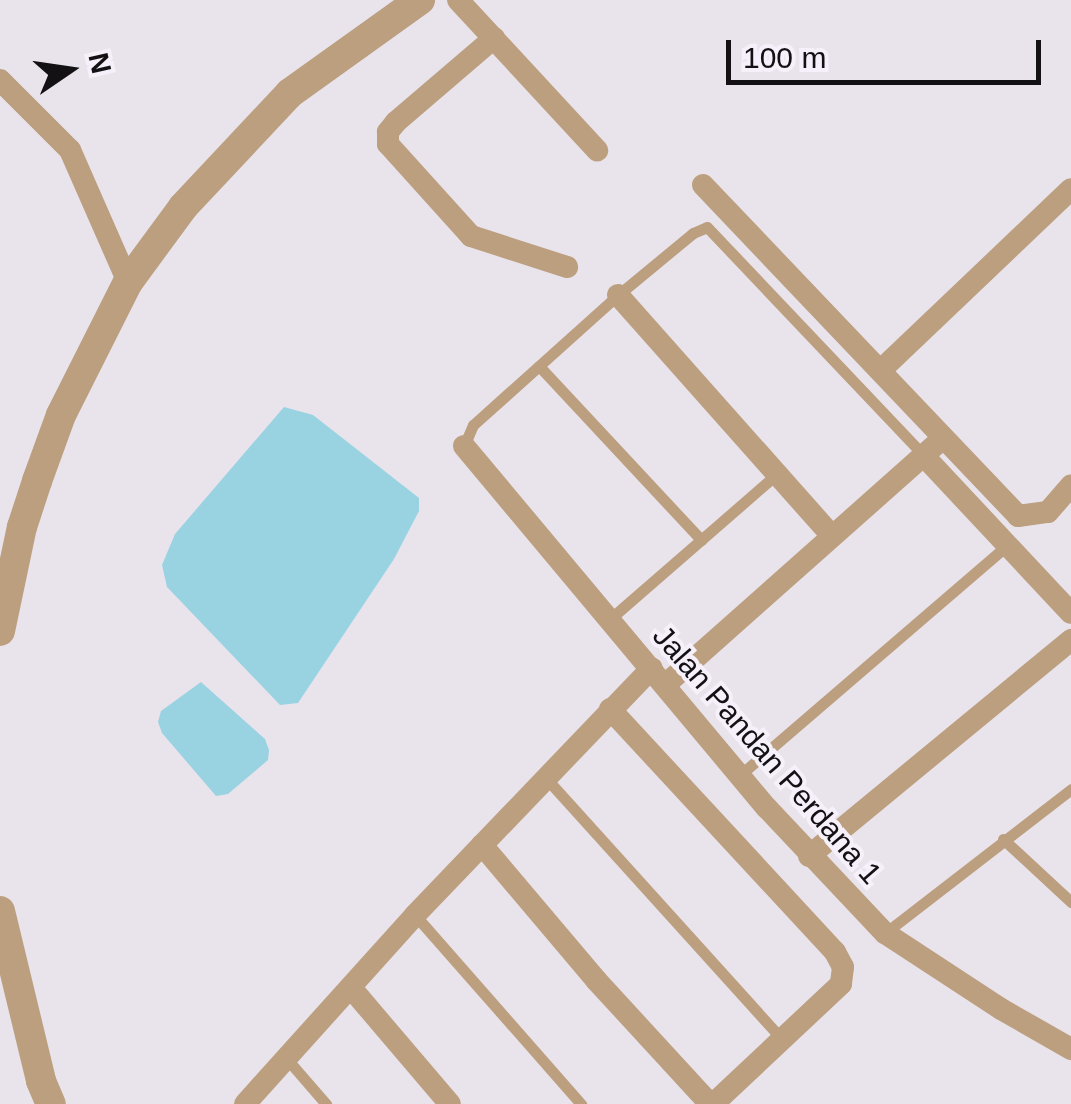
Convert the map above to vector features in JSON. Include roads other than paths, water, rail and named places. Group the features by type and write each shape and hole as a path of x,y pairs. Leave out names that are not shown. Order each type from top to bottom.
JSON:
{"street":[{"path":"0,631 22,526 37,481 61,416 128,282 183,206 290,94 420,0"},
{"path":"458,0 597,150"},
{"path":"494,38 396,122 388,132 388,144 471,236 567,267"},
{"path":"0,80 70,150 128,282"},
{"path":"703,185 1018,516 1048,512 1071,486"},
{"path":"881,370 1071,189"},
{"path":"618,295 830,535"},
{"path":"245,1104 415,915 610,708 658,677 942,439"},
{"name":"Jalan Pandan Perdana 1","path":"464,446 809,856 885,934 1016,1019 1071,1049"},
{"path":"922,455 1071,613"},
{"path":"809,856 1071,640"},
{"path":"482,845 596,980 712,1104 841,984 843,967 834,952 610,708"},
{"path":"0,911 41,1080 51,1104"},
{"path":"352,989 450,1104"}],"lane":[{"path":"464,446 472,425 618,295 693,233 707,227 922,455"},
{"path":"538,366 701,540"},
{"path":"610,618 778,474"},
{"path":"740,775 1007,544"},
{"path":"545,776 782,1040"},
{"path":"885,934 1071,788"},
{"path":"1003,838 1071,902"},
{"path":"415,915 582,1104"},
{"path":"287,1059 326,1104"}],"water":[{"path":"284,407 313,415 419,498 419,511 394,559 298,703 280,705 167,587 162,565 175,534"},
{"path":"201,682 265,739 269,750 268,760 228,794 216,796 162,733 158,722 161,711"}]}
